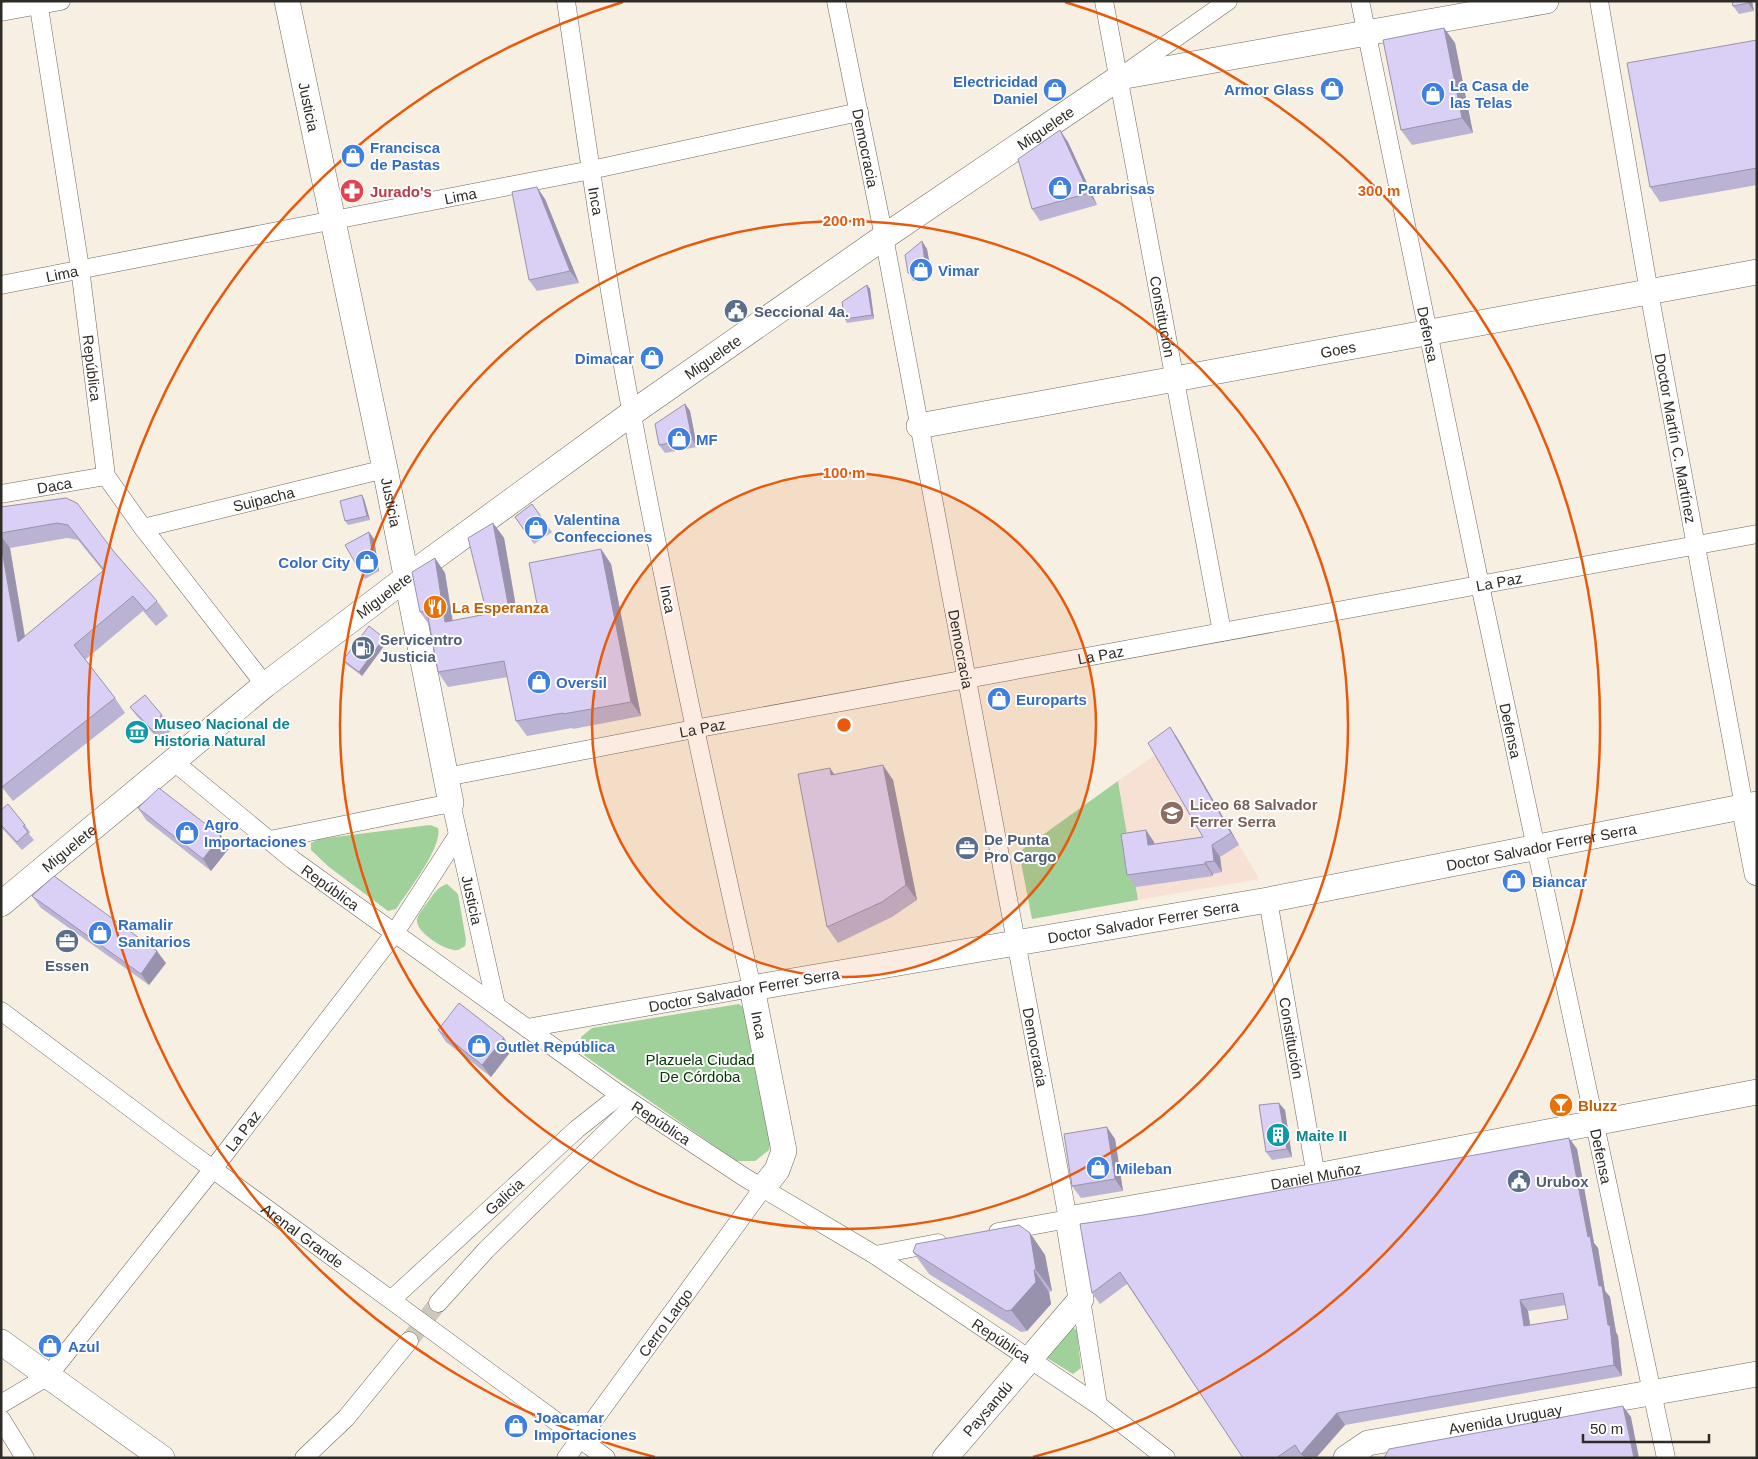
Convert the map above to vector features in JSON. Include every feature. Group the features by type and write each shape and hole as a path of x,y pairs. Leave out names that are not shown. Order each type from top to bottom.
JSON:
{"street":[{"path":"1,12 38,3 61,1"},
{"name":"Justicia","path":"287,1 331,222 385,468 451,803 496,1005"},
{"name":"Inca","path":"566,1 591,170 632,413 694,729 752,988 784,1150 777,1170 763,1188"},
{"name":"Democracia","path":"836,1 884,237 1068,1219 1098,1405"},
{"name":"Constitución","path":"1104,1 1120,77 1174,380 1222,632"},
{"path":"1120,77 1228,1"},
{"name":"Defensa","path":"1360,1 1427,333 1666,1458"},
{"name":"Miguelete","path":"1,904 265,685 406,578 632,413 884,237 1120,77 1546,1"},
{"name":"Doctor Martín C. Martínez","path":"1599,1 1695,545 1750,805 1757,873"},
{"name":"República","path":"38,3 80,268 106,476 142,528 265,685"},
{"name":"Lima","path":"1,285 80,268 331,222 591,170 859,112"},
{"name":"Goes","path":"919,426 1757,272"},
{"name":"Suipacha","path":"142,528 385,468"},
{"name":"Daca","path":"1,494 106,476"},
{"name":"La Paz","path":"446,777 694,729 1757,534"},
{"name":"República","path":"173,761 270,840 394,934 634,1105 763,1188 875,1256 1098,1405 1166,1458"},
{"path":"270,840 451,803"},
{"name":"Doctor Salvador Ferrer Serra","path":"527,1028 1015,942 1268,900 1750,805"},
{"name":"La Paz","path":"1,1404 48,1376 213,1169 394,934 458,835"},
{"name":"Constitución","path":"1268,900 1316,1176"},
{"name":"Arenal Grande","path":"1,1011 606,1458"},
{"name":"Daniel Muñoz","path":"981,1235 1316,1176 1757,1092"},
{"name":"Galicia","path":"392,1299 577,1129 620,1095"},
{"name":"Galicia","path":"438,1304 486,1250 634,1105"},
{"name":"Cerro Largo","path":"566,1458 763,1188"},
{"path":"875,1256 952,1241"},
{"path":"1028,1360 1081,1299"},
{"path":"1,1342 162,1458"},
{"path":"304,1458 346,1418 409,1342"},
{"name":"Paysandú","path":"945,1458 1028,1360"},
{"name":"Avenida Uruguay","path":"1346,1458 1370,1451 1653,1393 1757,1374"},
{"path":"1,1419 25,1458"}],"shaded area":[{"name":"Liceo 68 Salvador Ferrer Serra","path":"1178,739 1259,879 1138,900 1118,781"}],"green space":[{"path":"1118,781 1138,900 1032,919 1019,852"},
{"path":"430,825 438,828 438,836 430,857 396,909 388,911 329,867 311,850 311,843 319,839"},
{"path":"447,884 458,894 466,940 465,946 457,950 449,949 431,939 420,929 417,919 437,890"},
{"name":"Plazuela Ciudad De Córdoba","path":"739,1004 743,1007 771,1139 769,1150 755,1161 736,1161 585,1056 581,1050 581,1037 592,1028"},
{"path":"1073,1327 1077,1331 1081,1368 1073,1374 1047,1358"}],"building":[{"path":"1732,1 1748,1 1748,3 1733,6"},
{"name":"La Casa de las Telas","path":"1444,28 1462,118 1401,130 1383,40"},
{"path":"1757,40 1757,168 1650,187 1627,63"},
{"name":"Parabrisas","path":"1060,130 1089,193 1032,209 1018,159"},
{"path":"537,187 570,271 529,280 512,192"},
{"path":"922,241 926,269 908,273 905,255"},
{"path":"867,285 872,315 845,319 842,302"},
{"path":"685,404 692,439 659,445 655,424"},
{"path":"362,495 367,516 345,521 340,501"},
{"path":"66,498 77,503 115,553 157,601 146,611 133,596 74,645 115,698 2,787 1,545 18,642 104,570 68,525 57,523 1,533 1,507"},
{"path":"532,504 546,524 529,537 515,517"},
{"path":"493,523 509,609 537,604 529,563 601,549 631,702 516,721 504,661 438,672 427,611 420,612 412,572 435,558 445,622 487,614 468,538"},
{"name":"Color City","path":"369,532 374,563 360,571 345,545"},
{"path":"369,626 384,638 359,672 343,660"},
{"path":"145,695 162,715 160,716 166,723 154,732 130,707"},
{"path":"1170,727 1231,833 1212,845 1214,861 1205,862 1205,864 1127,875 1121,834 1146,830 1148,845 1203,837 1148,743"},
{"path":"883,765 906,885 882,902 827,927 798,774 830,768 831,775"},
{"name":"Agro Importaciones","path":"159,788 221,836 203,859 138,808"},
{"path":"8,804 25,825 23,826 28,832 17,842 1,825 1,810"},
{"name":"Ramalir Sanitarios","path":"54,876 157,951 141,974 32,896"},
{"name":"Outlet República","path":"459,1003 504,1038 482,1065 438,1030"},
{"name":"Maite II","path":"1279,1103 1287,1149 1266,1152 1259,1105"},
{"name":"Mileban","path":"1107,1127 1115,1179 1072,1186 1064,1134"},
{"path":"1569,1138 1588,1237 1590,1236 1599,1286 1602,1286 1608,1325 1610,1325 1614,1365 1337,1413 1301,1454 1295,1445 1276,1458 1243,1458 1120,1272 1092,1293 1080,1224 1143,1215","holes":["1563,1293 1568,1319 1524,1326 1520,1300"]},
{"path":"1019,1225 1030,1233 1036,1282 1011,1310 1006,1311 913,1252 916,1244"},
{"path":"1623,1406 1634,1458 1384,1458 1389,1449"}],"tunnel":[{"path":"409,1341 438,1303"}],"place":[{"name":"Armor Glass","path":"1332,89"},
{"name":"Electricidad Daniel","path":"1055,90"},
{"name":"La Casa de las Telas","path":"1433,94"},
{"name":"Francisca de Pastas","path":"353,156"},
{"name":"Parabrisas","path":"1060,188"},
{"name":"Jurado's","path":"352,191"},
{"name":"Vimar","path":"921,270"},
{"name":"Seccional 4a.","path":"736,311"},
{"name":"Dimacar","path":"652,358"},
{"name":"MF","path":"679,439"},
{"name":"Valentina Confecciones","path":"536,528"},
{"name":"Color City","path":"367,562"},
{"name":"La Esperanza","path":"435,607"},
{"name":"Servicentro Justicia","path":"363,648"},
{"name":"Oversil","path":"539,682"},
{"name":"Europarts","path":"999,699"},
{"name":"Museo Nacional de Historia Natural","path":"137,732"},
{"name":"Liceo 68 Salvador Ferrer Serra","path":"1172,813"},
{"name":"Agro Importaciones","path":"187,833"},
{"name":"De Punta Pro Cargo","path":"967,848"},
{"name":"Biancar","path":"1514,881"},
{"name":"Ramalir Sanitarios","path":"100,933"},
{"name":"Essen","path":"67,941"},
{"name":"Outlet República","path":"479,1046"},
{"name":"Bluzz","path":"1561,1105"},
{"name":"Maite II","path":"1278,1135"},
{"name":"Mileban","path":"1098,1168"},
{"name":"Urubox","path":"1519,1181"},
{"name":"Azul","path":"50,1346"},
{"name":"Joacamar Importaciones","path":"516,1426"}]}
